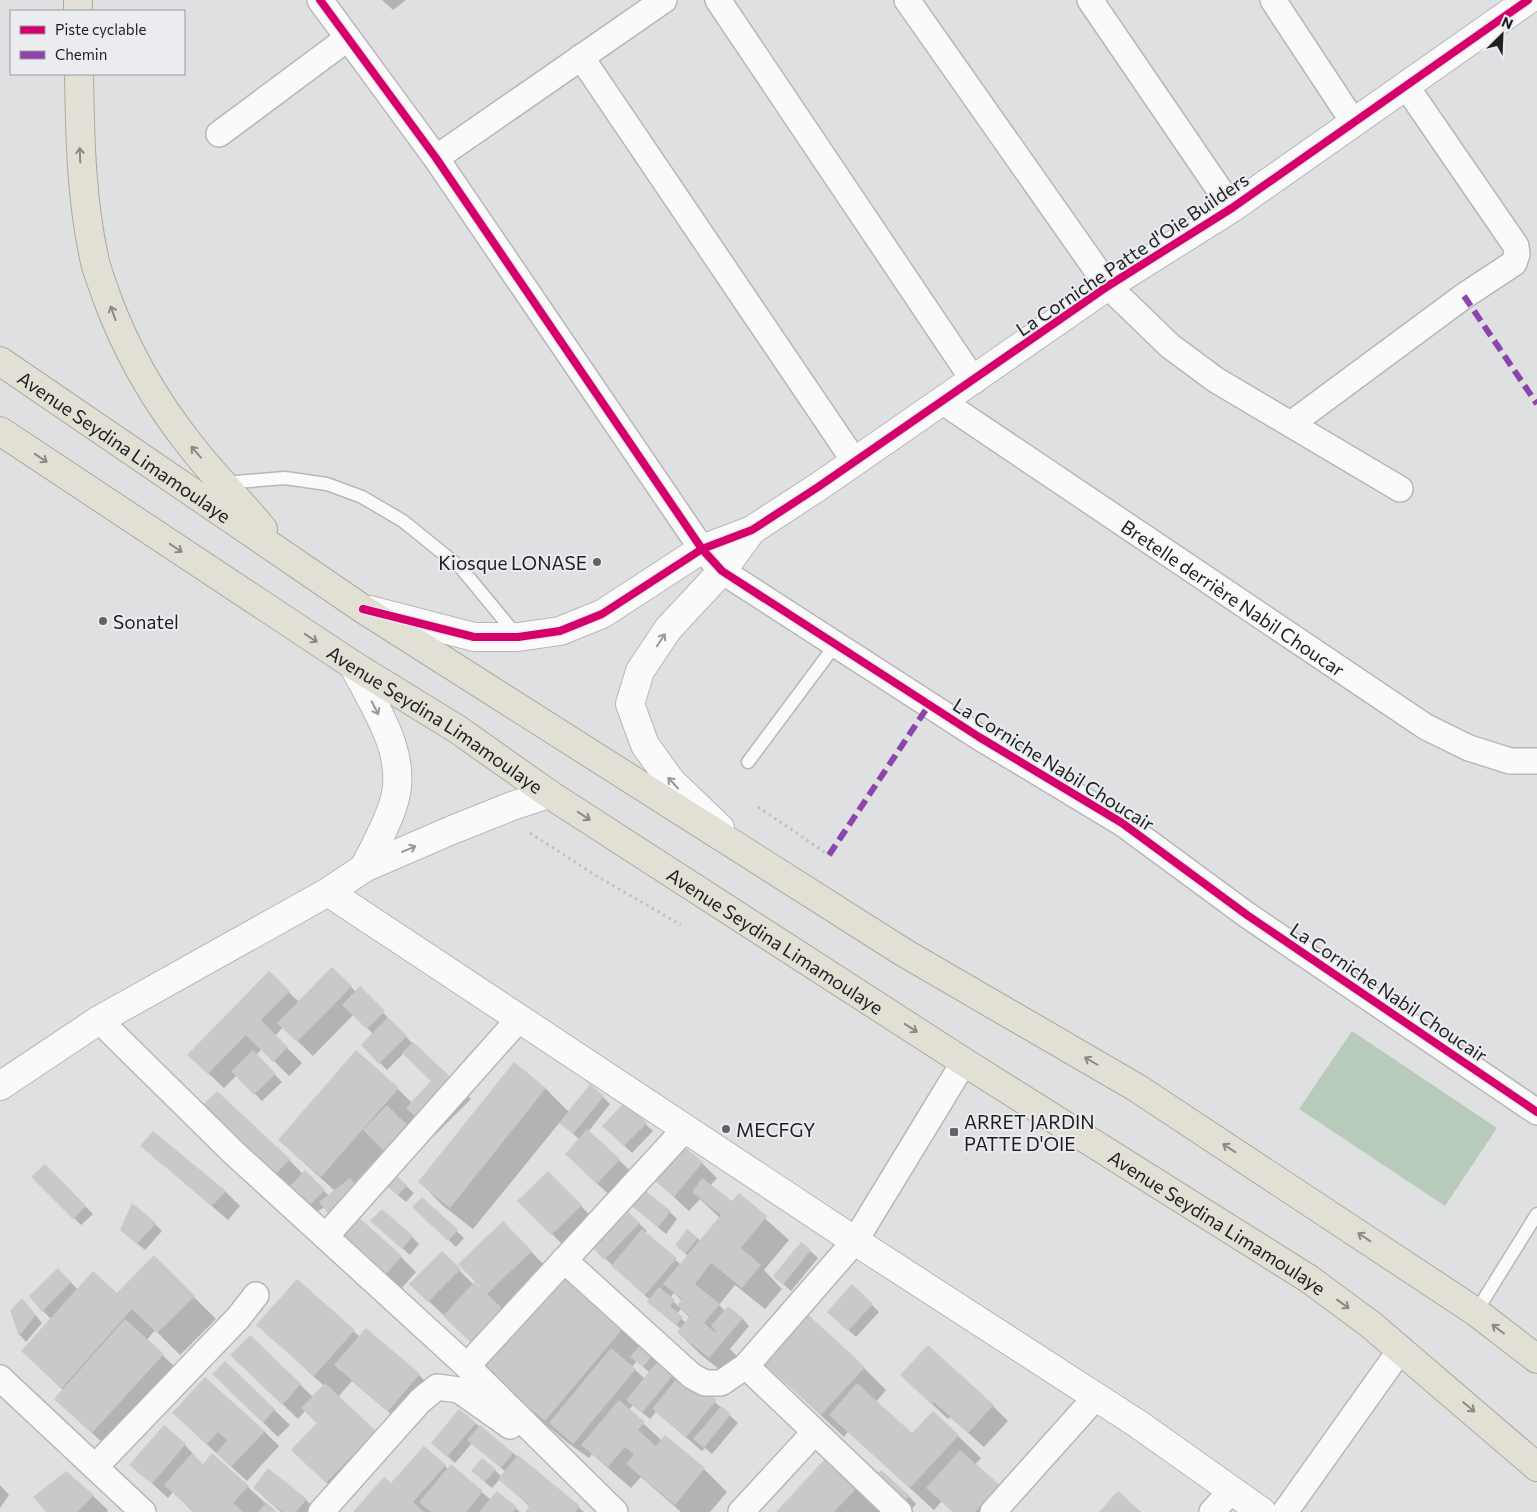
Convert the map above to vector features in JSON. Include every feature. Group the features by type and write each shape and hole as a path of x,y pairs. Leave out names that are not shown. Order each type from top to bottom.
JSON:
{"highway":[{"path":"79,75 80,160 85,206 95,264 118,326 137,367 192,447 285,555"},
{"name":"Avenue Seydina Limamoulaye","path":"0,361 363,609 904,952 1137,1088 1476,1312 1537,1359"},
{"name":"Avenue Seydina Limamoulaye","path":"0,431 352,665 457,730 549,794 964,1062 1309,1279 1400,1349 1537,1467"}],"street":[{"name":"La Corniche Nabil Choucair","path":"320,0 436,158 702,548 722,571 979,737 1122,824 1252,919 1537,1112"},
{"path":"436,158 664,0"},
{"path":"718,0 974,381"},
{"path":"907,0 1108,286 1170,346 1216,380 1400,489"},
{"path":"1090,0 1232,208"},
{"path":"1273,0 1354,123"},
{"name":"La Corniche Patte d'Oie Builders","path":"752,530 974,381 1108,286 1232,208 1528,0"},
{"path":"220,134 348,38"},
{"path":"581,57 855,462"},
{"path":"1291,424 1464,296 1514,263 1517,254 1516,246 1406,86"},
{"name":"Bretelle derrière Nabil Choucar","path":"943,402 1426,727 1469,748 1510,761 1537,761"},
{"path":"363,609 474,637 518,637 560,630 602,614 702,548 752,530"},
{"path":"746,853 671,781 645,745 630,704 640,671 668,629 722,571 752,530"},
{"path":"352,665 389,737 395,758 397,780 394,804 364,868"},
{"path":"4,1078 99,1020 328,892 364,868 512,806 549,794"},
{"path":"328,892 1096,1397 1262,1512"},
{"path":"326,1236 520,1018"},
{"path":"99,1020 234,1153 467,1366 613,1511"},
{"path":"564,1260 692,1376 705,1383 721,1383 746,1366 855,1240 964,1062"},
{"path":"467,1366 686,1128"},
{"path":"95,1467 238,1318 256,1295"},
{"path":"1285,1512 1400,1349"},
{"path":"746,1366 814,1433 899,1512"},
{"path":"0,1378 143,1512"},
{"path":"322,1512 420,1401 437,1387 459,1390 525,1436 544,1443"},
{"path":"993,1512 1096,1397"},
{"path":"741,1512 814,1433"},
{"path":"1212,1512 1232,1490"}],"lane":[{"path":"224,483 285,478 327,484 362,497 403,521 461,568 518,637"},
{"path":"748,762 836,644"},
{"path":"1476,1312 1537,1214"}],"path":[{"path":"758,807 829,855"},
{"path":"498,813 595,875 681,925"}],"green space":[{"path":"1352,1031 1497,1128 1445,1206 1299,1109"}],"building":[{"path":"332,967 352,986 297,1042 277,1023"},
{"path":"269,971 290,991 261,1020 288,1047 273,1062 246,1035 208,1074 187,1055"},
{"path":"360,986 385,1011 367,1029 342,1005"},
{"path":"388,1017 407,1036 379,1064 361,1045"},
{"path":"413,1042 457,1083 420,1121 406,1108 431,1081 402,1053"},
{"path":"253,1050 276,1074 254,1095 231,1071"},
{"path":"356,1050 399,1088 321,1177 278,1140"},
{"path":"514,1062 546,1088 450,1208 418,1182"},
{"path":"590,1084 604,1096 573,1134 559,1123"},
{"path":"217,1091 290,1159 275,1175 203,1105"},
{"path":"625,1102 647,1123 624,1146 602,1126"},
{"path":"387,1105 411,1129 387,1154 363,1130"},
{"path":"587,1129 620,1159 597,1184 565,1154"},
{"path":"153,1131 226,1191 212,1206 140,1146"},
{"path":"680,1143 703,1162 674,1197 651,1177"},
{"path":"45,1164 86,1206 73,1219 31,1177"},
{"path":"305,1170 325,1190 309,1206 289,1187"},
{"path":"548,1171 582,1205 551,1235 517,1201"},
{"path":"392,1172 407,1185 398,1195 383,1183"},
{"path":"350,1178 360,1192 330,1216 319,1202"},
{"path":"702,1178 732,1201 739,1193 767,1216 741,1248 761,1265 742,1288 711,1263 695,1284 720,1304 704,1323 716,1333 711,1326 728,1306 743,1318 709,1358 677,1332 690,1316 677,1306 682,1299 663,1284 721,1215 692,1192"},
{"path":"638,1185 671,1211 658,1227 625,1201"},
{"path":"422,1197 458,1230 448,1241 412,1207"},
{"path":"132,1203 156,1223 137,1244 120,1230"},
{"path":"382,1209 413,1236 402,1249 370,1221"},
{"path":"628,1212 640,1223 604,1260 593,1248"},
{"path":"356,1215 402,1256 385,1275 339,1233"},
{"path":"503,1221 532,1251 487,1294 503,1309 470,1342 443,1316 474,1282 485,1292 458,1264"},
{"path":"642,1229 677,1258 645,1295 611,1266"},
{"path":"687,1229 698,1238 685,1254 675,1245"},
{"path":"801,1242 811,1250 783,1285 773,1276"},
{"path":"442,1251 461,1269 428,1302 409,1284"},
{"path":"154,1255 195,1296 157,1333 132,1309 62,1388 21,1351 93,1271 117,1293"},
{"path":"58,1268 71,1282 42,1312 29,1296"},
{"path":"558,1272 624,1327 545,1421 479,1367"},
{"path":"297,1279 355,1330 314,1376 256,1325"},
{"path":"852,1284 873,1304 848,1331 827,1312"},
{"path":"659,1287 675,1300 670,1306 683,1317 676,1325 647,1302"},
{"path":"22,1298 36,1315 19,1336 10,1311"},
{"path":"802,1309 865,1367 821,1415 757,1358"},
{"path":"125,1319 164,1354 92,1433 54,1399"},
{"path":"366,1328 420,1374 388,1411 334,1365"},
{"path":"250,1335 301,1384 282,1405 230,1355"},
{"path":"645,1339 658,1349 643,1367 630,1357"},
{"path":"928,1345 994,1405 968,1433 934,1402 932,1405 900,1375"},
{"path":"611,1348 636,1369 573,1444 549,1423"},
{"path":"662,1356 678,1369 642,1413 626,1400"},
{"path":"225,1361 275,1409 263,1423 212,1374"},
{"path":"683,1371 717,1400 686,1437 652,1409"},
{"path":"205,1377 265,1431 231,1467 216,1453 227,1440 218,1432 207,1444 172,1413"},
{"path":"325,1383 376,1431 326,1483 291,1450 317,1423 301,1408"},
{"path":"857,1383 912,1433 933,1411 959,1435 910,1488 829,1415"},
{"path":"619,1400 645,1422 638,1430 656,1446 665,1435 705,1468 675,1505 626,1464 634,1454 625,1447 608,1467 581,1445"},
{"path":"721,1406 731,1414 704,1448 693,1439"},
{"path":"459,1409 476,1423 447,1457 431,1443"},
{"path":"164,1425 186,1444 152,1484 129,1465"},
{"path":"480,1425 513,1453 501,1468 467,1440"},
{"path":"424,1446 446,1465 413,1502 424,1512 353,1512 384,1477 391,1483"},
{"path":"960,1450 1000,1485 975,1512 953,1512 926,1488"},
{"path":"192,1453 203,1464 212,1453 249,1486 233,1503 243,1512 194,1512 164,1485"},
{"path":"518,1455 580,1506 575,1512 525,1512 530,1506 498,1479"},
{"path":"482,1458 496,1469 485,1482 471,1471"},
{"path":"826,1458 858,1487 834,1512 776,1512"},
{"path":"451,1464 483,1491 466,1512 431,1512 419,1502"},
{"path":"268,1468 307,1499 296,1512 283,1512 253,1488"},
{"path":"881,1470 910,1496 900,1506 872,1481"},
{"path":"66,1471 94,1495 77,1512 46,1512 33,1497"},
{"path":"497,1491 517,1507 513,1512 479,1512"},
{"path":"1118,1491 1141,1512 1099,1512"},
{"path":"267,1503 277,1512 258,1512"}],"marked path":[{"path":"1464,296 1537,404"},
{"path":"829,855 929,705"}],"cycle path":[{"path":"320,0 436,158 702,549 722,571 979,737 1122,823 1247,915 1537,1112"},
{"path":"363,609 474,637 518,637 560,631 602,614 702,549 752,530 818,487 1108,286 1232,208 1528,0"}],"place":[{"name":"Kiosque LONASE","path":"597,562"},
{"name":"Sonatel","path":"103,621"},
{"name":"MECFGY","path":"726,1129"},
{"name":"ARRET JARDIN PATTE D'OIE","path":"954,1132"}]}
